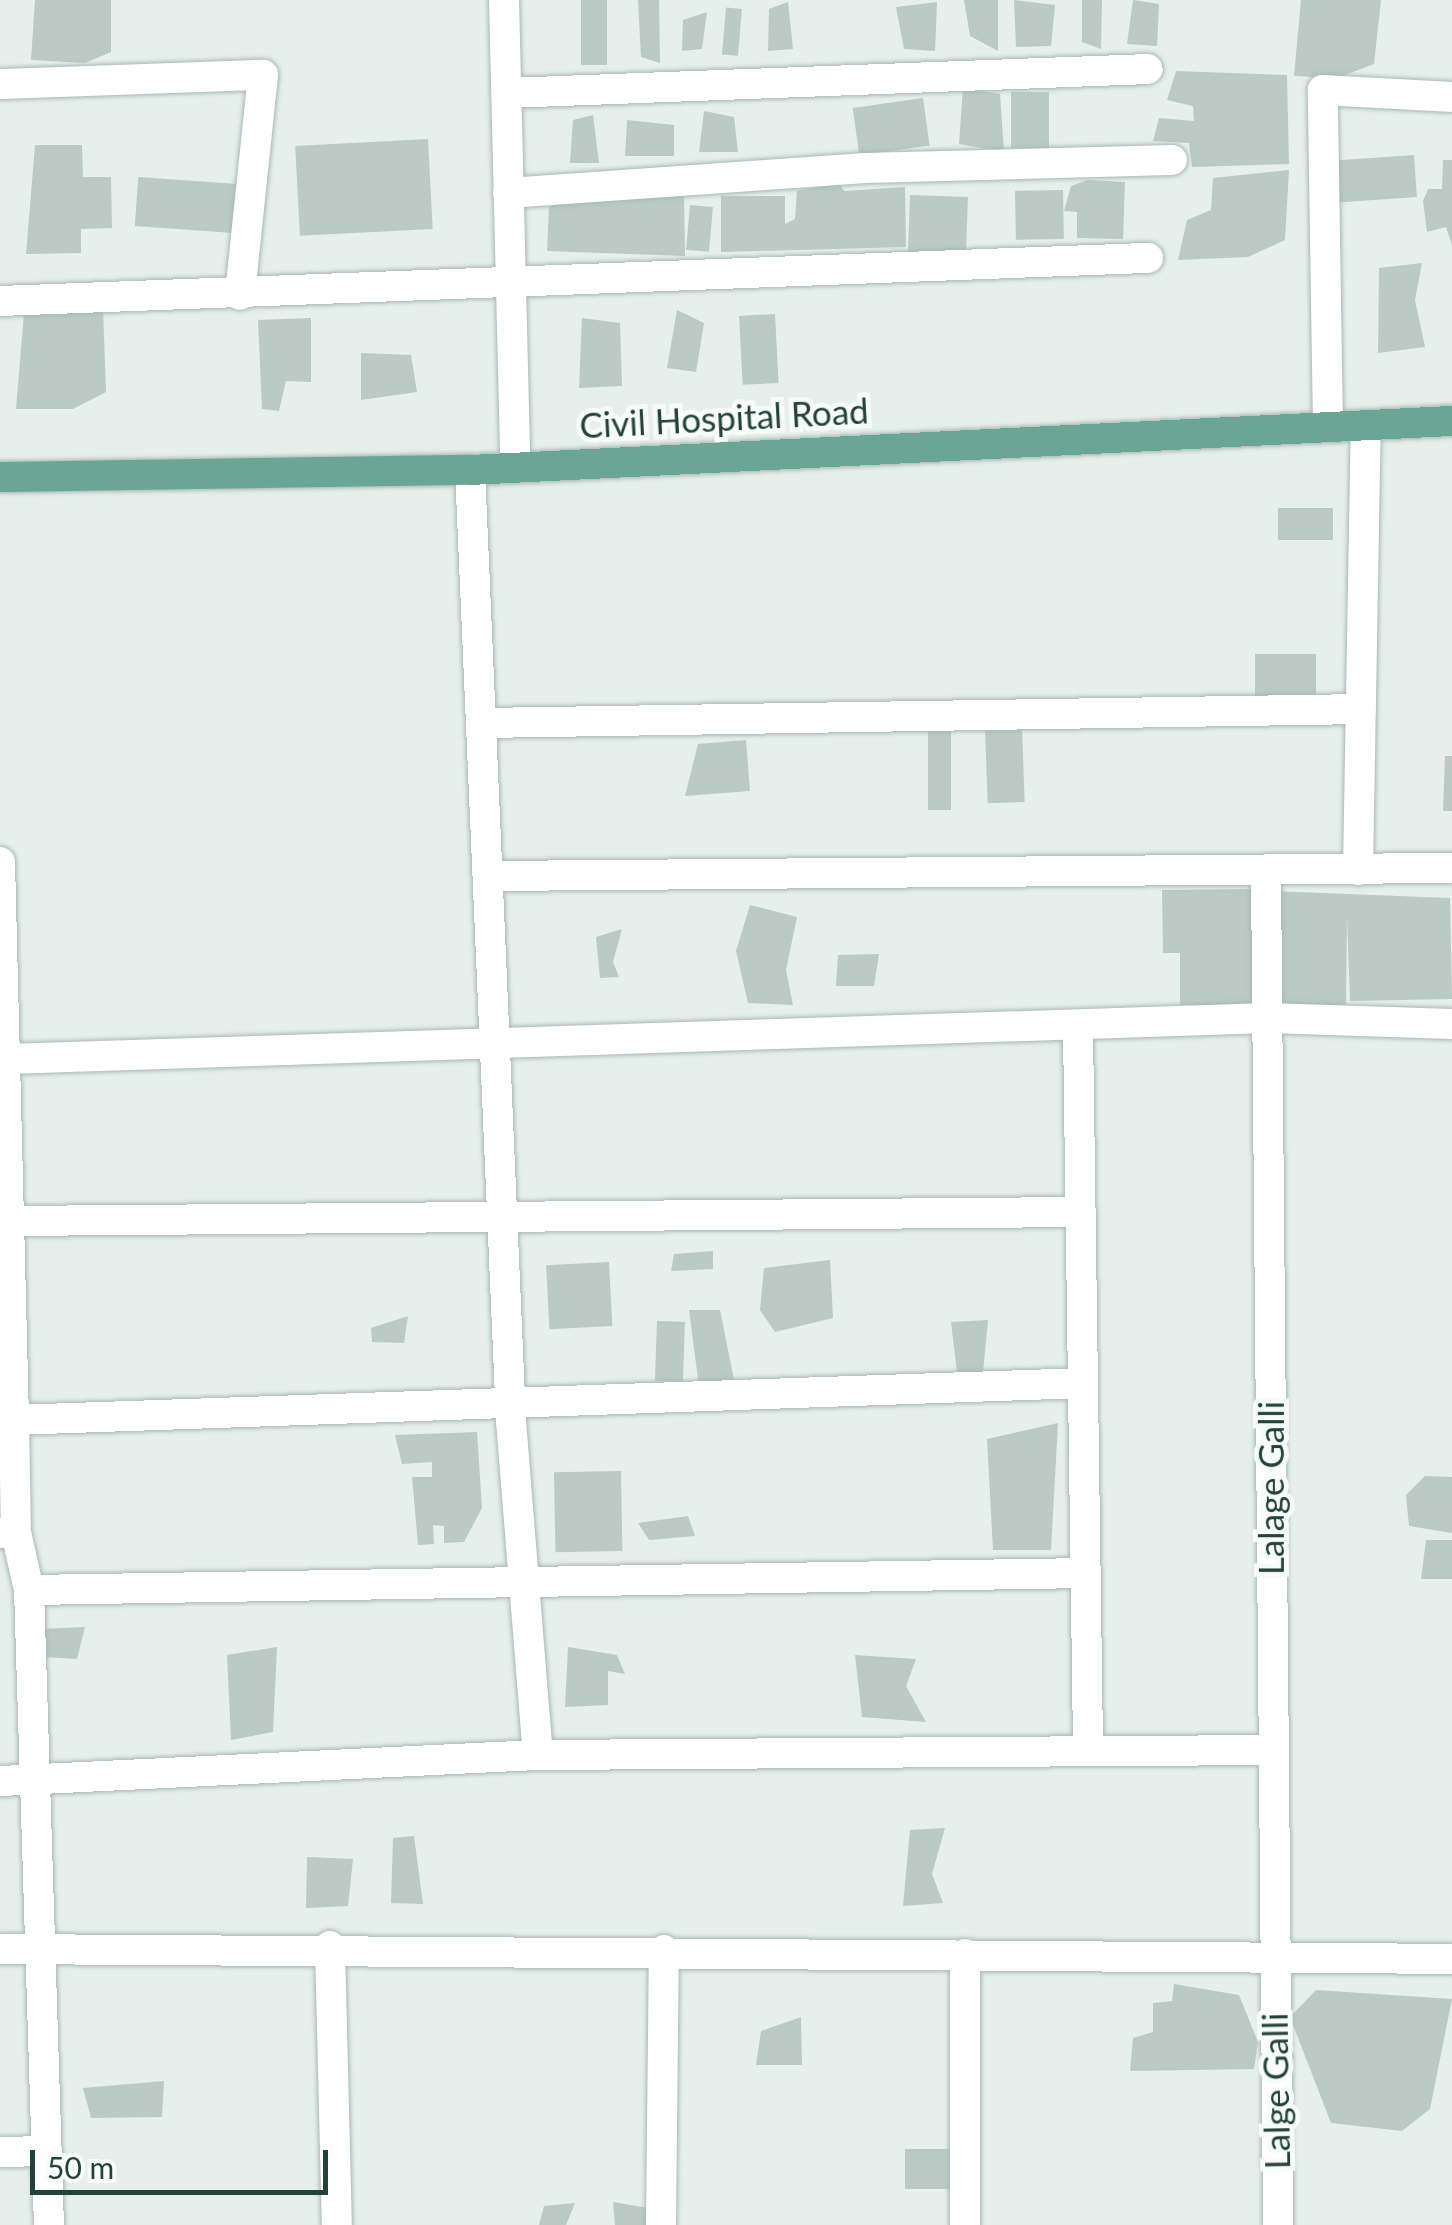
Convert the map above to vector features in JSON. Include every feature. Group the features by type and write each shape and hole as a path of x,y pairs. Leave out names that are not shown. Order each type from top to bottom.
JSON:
{"main road":[{"name":"Civil Hospital Road","path":"0,476 470,470 515,464 1452,421"}],"street":[{"path":"504,0 514,286 515,464"},
{"path":"507,93 1148,68"},
{"path":"0,84 263,74 240,295"},
{"path":"1328,427 1323,90 1452,98"},
{"path":"508,193 865,168 1172,160"},
{"path":"0,300 514,286 1148,258"},
{"path":"1358,870 1366,425"},
{"path":"470,470 510,1402 538,1755"},
{"path":"482,722 1361,709"},
{"path":"0,862 7,1059 8,1221 4,1291 14,1420 8,1532 29,1590 49,2225"},
{"path":"490,876 1452,868"},
{"name":"Lalage Galli","path":"1266,872 1272,1957"},
{"path":"7,1059 1078,1028 1268,1018 1452,1024"},
{"path":"1078,1028 1088,1748"},
{"path":"8,1221 1081,1212"},
{"path":"14,1420 1083,1383"},
{"path":"29,1590 1086,1573"},
{"path":"0,1781 538,1755 1088,1748 1271,1750"},
{"path":"0,1948 330,1946 1452,1960"},
{"path":"330,1946 337,2225"},
{"path":"661,2225 664,1950"},
{"path":"964,1954 965,2225"},
{"name":"Lalge Galli","path":"1272,1957 1278,2225"},
{"path":"0,2152 47,2150"}],"building":[{"path":"35,0 111,0 111,52 85,63 31,60"},
{"path":"581,0 607,0 607,65 581,65"},
{"path":"638,0 659,0 660,63 641,57"},
{"path":"964,0 998,0 998,51 970,36"},
{"path":"1014,0 1055,5 1051,46 1016,47"},
{"path":"1082,0 1102,0 1101,49 1082,42"},
{"path":"1133,0 1159,4 1157,46 1127,44"},
{"path":"1301,0 1381,0 1374,64 1337,78 1294,76"},
{"path":"788,2 793,49 768,51 769,9"},
{"path":"937,2 935,51 904,49 896,7"},
{"path":"726,8 742,9 738,56 722,54"},
{"path":"707,12 702,49 682,51 683,20"},
{"path":"1176,71 1287,75 1289,164 1192,167 1189,143 1153,141 1159,118 1194,121 1193,106 1167,100"},
{"path":"963,88 1000,94 1004,152 959,144"},
{"path":"1011,92 1049,92 1049,148 1011,148"},
{"path":"923,98 930,146 859,155 853,108"},
{"path":"704,111 734,117 738,152 699,152"},
{"path":"593,115 599,163 570,163 573,120"},
{"path":"627,120 674,125 674,156 625,156"},
{"path":"428,139 433,229 300,236 295,146"},
{"path":"35,145 82,145 83,177 111,177 112,228 81,229 81,253 26,254"},
{"path":"1414,155 1417,197 1338,202 1335,161"},
{"path":"1443,160 1452,160 1452,245 1446,227 1427,232 1423,201 1428,189 1442,189"},
{"path":"1289,170 1285,240 1248,257 1178,260 1187,220 1211,210 1213,178"},
{"path":"138,177 237,184 234,233 135,226"},
{"path":"1088,180 1125,182 1123,239 1077,238 1077,212 1064,211 1071,186"},
{"path":"839,183 844,191 905,187 906,247 721,252 721,196 785,196 785,224 795,219 797,191"},
{"path":"1063,190 1064,239 1016,240 1015,191"},
{"path":"910,195 968,197 966,258 908,256"},
{"path":"684,196 685,256 547,251 549,207 582,197"},
{"path":"690,205 713,207 709,252 686,250"},
{"path":"1422,263 1415,300 1425,347 1378,353 1379,268"},
{"path":"103,308 106,392 73,409 16,409 24,313"},
{"path":"677,310 704,323 696,372 667,368"},
{"path":"775,314 779,383 743,385 739,316"},
{"path":"311,318 311,382 286,381 279,411 262,409 258,320"},
{"path":"582,318 620,323 622,386 579,388"},
{"path":"361,353 411,355 417,392 361,400"},
{"path":"1278,508 1333,508 1333,540 1278,540"},
{"path":"1255,654 1316,654 1316,701 1255,701"},
{"path":"928,724 951,724 951,810 928,810"},
{"path":"1022,727 1025,802 988,803 985,728"},
{"path":"746,740 750,791 685,796 698,744"},
{"path":"1445,756 1452,756 1452,811 1443,811"},
{"path":"1253,889 1265,1005 1180,1005 1180,953 1163,953 1162,890"},
{"path":"1272,891 1450,898 1452,999 1350,1001 1347,916 1346,1005 1272,1005"},
{"path":"750,905 797,917 786,970 793,1005 748,1003 736,951"},
{"path":"622,929 613,962 619,977 600,978 596,937"},
{"path":"879,954 874,986 836,986 838,955"},
{"path":"713,1251 713,1269 671,1271 674,1254"},
{"path":"830,1260 833,1318 775,1332 760,1310 764,1268"},
{"path":"609,1262 612,1326 549,1329 546,1265"},
{"path":"689,1310 720,1310 734,1380 699,1386"},
{"path":"408,1316 404,1343 372,1342 371,1328"},
{"path":"988,1320 983,1372 957,1372 951,1322"},
{"path":"657,1321 685,1322 683,1382 655,1381"},
{"path":"1058,1423 1051,1550 993,1550 987,1439"},
{"path":"477,1432 482,1508 464,1542 444,1543 444,1526 433,1525 434,1544 418,1545 412,1477 432,1477 432,1462 402,1464 395,1435"},
{"path":"621,1471 622,1551 555,1552 554,1472"},
{"path":"1425,1476 1452,1477 1452,1533 1409,1526 1406,1495"},
{"path":"688,1516 695,1536 649,1540 638,1523"},
{"path":"1426,1540 1452,1540 1452,1579 1421,1579"},
{"path":"85,1627 77,1659 44,1657 42,1629"},
{"path":"277,1647 273,1732 231,1740 227,1655"},
{"path":"568,1647 617,1655 625,1674 608,1671 608,1705 565,1707"},
{"path":"855,1655 916,1659 906,1686 926,1722 862,1717"},
{"path":"945,1828 932,1874 943,1903 903,1906 910,1830"},
{"path":"414,1836 423,1904 391,1903 393,1838"},
{"path":"307,1857 353,1859 348,1906 306,1908"},
{"path":"1174,1984 1239,1995 1258,2042 1254,2069 1130,2071 1133,2038 1153,2032 1153,2003 1172,2001"},
{"path":"1316,1990 1452,1999 1430,2109 1402,2131 1331,2123 1290,2017"},
{"path":"801,2017 802,2065 756,2065 761,2031"},
{"path":"164,2081 162,2117 91,2118 83,2088"},
{"path":"905,2149 952,2149 952,2189 905,2189"},
{"path":"613,2202 654,2209 652,2225 615,2225"},
{"path":"575,2203 566,2225 539,2225 544,2206"}]}
